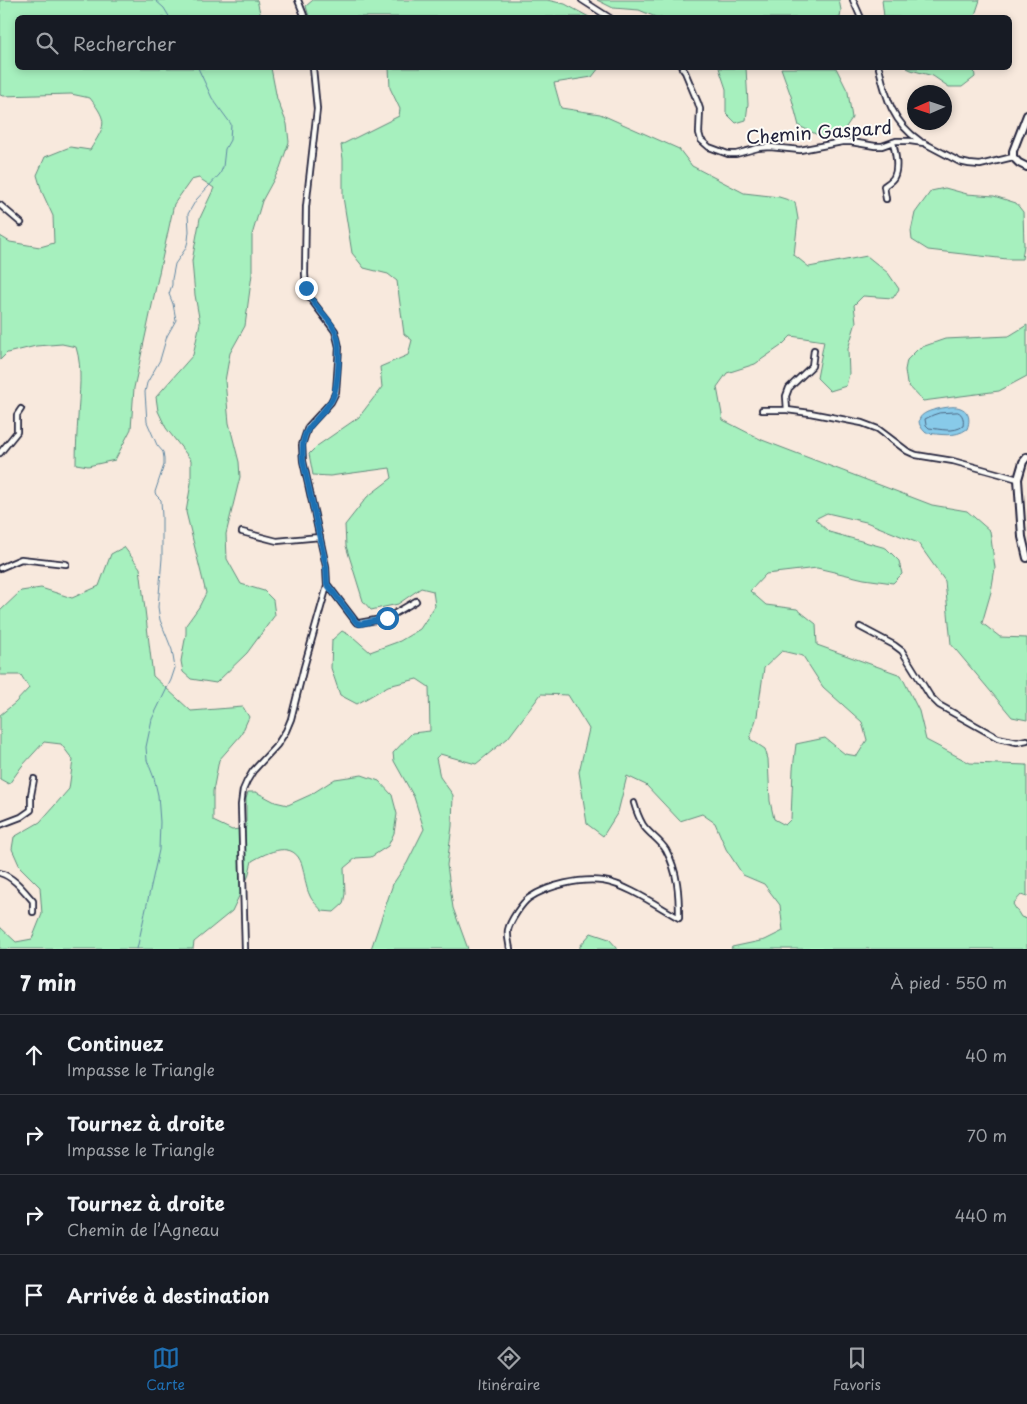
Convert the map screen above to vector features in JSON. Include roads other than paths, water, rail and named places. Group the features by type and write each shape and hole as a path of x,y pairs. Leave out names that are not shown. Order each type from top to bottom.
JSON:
{"main road":[{"path":"1027,115 1014,144 1013,157 1027,167"},
{"path":"1027,457 1023,462 1018,479 1022,537 1027,558"}],"street":[{"path":"298,0 304,15"},
{"path":"582,0 605,15"},
{"path":"853,0 860,15"},
{"path":"245,949 241,805 243,790 253,771 277,745 291,720 327,584 326,566 303,461 302,445 308,427 331,402 336,392 339,347 335,331 310,298 306,288 306,208 317,109 313,70"},
{"name":"Chemin Gaspard","path":"684,70 700,109 699,133 701,140 709,147 728,154 770,147 800,150 842,142 882,146 893,142 910,141 924,144 960,162 969,164 980,164 1013,157"},
{"path":"879,70 886,97 898,120 914,137 924,144"},
{"path":"886,199 884,186 892,180 895,172 893,142"},
{"path":"0,205 21,223"},
{"path":"787,410 787,392 812,366 814,350"},
{"path":"0,453 17,432 17,415 21,409"},
{"path":"762,410 787,410 821,414 862,423 878,429 916,455 953,461 1018,479"},
{"path":"242,532 277,541 320,537"},
{"path":"0,568 21,559 66,564"},
{"path":"327,584 356,622 360,624 387,618 416,601"},
{"path":"860,627 902,651 930,696 938,704 998,738 1017,742 1027,740"},
{"path":"0,825 32,810 31,795 34,779"},
{"path":"510,949 508,930 514,916 528,898 556,885 585,881 604,881 622,886 679,918 678,882 666,851 642,824 634,803"},
{"path":"0,873 6,875 22,888 32,901 33,912"}],"water":[{"path":"959,407 966,412 969,419 967,429 958,434 926,433 919,421 921,417 930,411"}],"waterway":[{"path":"155,0 168,15"},
{"path":"137,949 159,850 160,822 158,795 147,760 146,747 152,719 175,668 172,650 160,620 158,607 162,558 162,517 161,500 155,492 164,465 164,458 163,452 157,445 147,422 145,392 147,383 160,360 167,336 176,320 169,294 175,264 186,248 188,241 188,214 196,200 220,174 223,167 225,149 230,140 231,124 212,98 199,70"}]}
